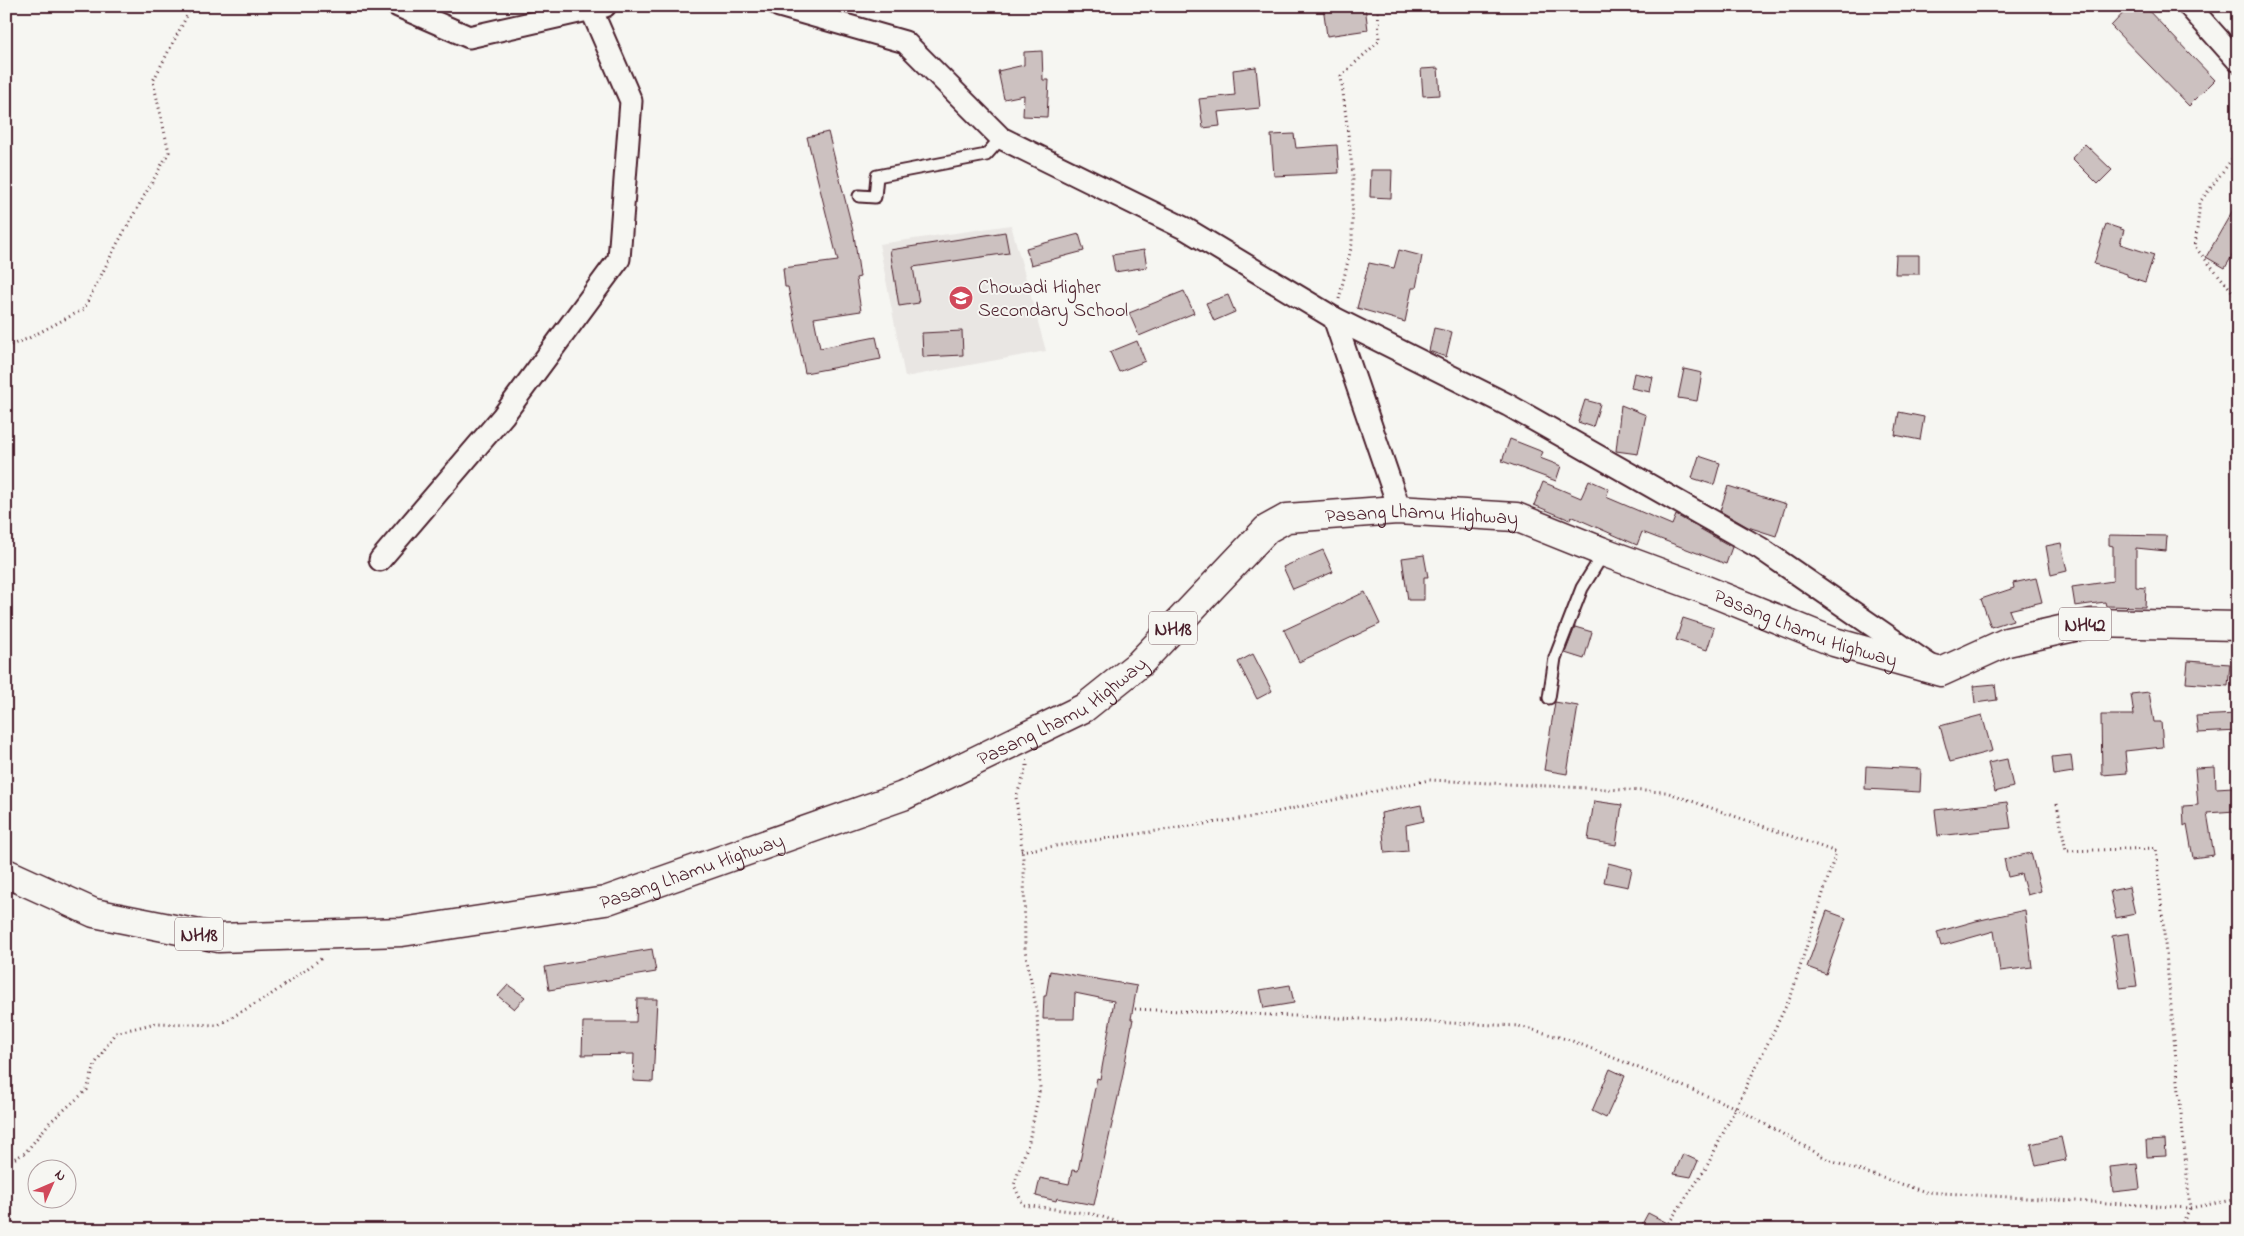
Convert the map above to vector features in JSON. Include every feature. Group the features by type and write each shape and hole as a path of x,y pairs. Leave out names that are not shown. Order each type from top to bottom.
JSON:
{"main road":[{"name":"Pasang Lhamu Highway","path":"6,873 94,913 219,938 402,932 605,901 903,796 1026,734 1084,708 1138,664 1267,529 1287,518 1396,510 1516,517 1702,588 1834,642 1941,672"},
{"name":"NH42","path":"1941,672 2007,642 2092,623 2238,626"}],"street":[{"path":"380,560 503,416 619,259 631,101 598,8 469,38 398,6"},
{"path":"780,6 905,42 1001,138 1186,229 1334,318 1508,405 1760,548 1941,672"},
{"path":"2189,6 2238,61"},
{"path":"1334,318 1396,499 1396,510"}],"lane":[{"path":"859,196 875,197 877,176 986,155 1001,138"},
{"path":"1549,698 1555,658 1582,588 1600,559 1601,551"}],"path":[{"path":"6,347 27,339 84,309 116,246 169,152 153,81 192,6"},
{"path":"1334,318 1352,244 1353,175 1341,76 1379,41 1378,6"},
{"path":"2238,151 2200,202 2195,247 2238,298"},
{"path":"1026,734 1027,767 1016,797 1024,867 1025,950 1037,1012 1040,1088 1029,1141 1014,1185 1023,1205 1093,1214 1143,1230"},
{"path":"1022,850 1252,817 1429,780 1666,792 1836,852 1791,996 1734,1107 1706,1168 1664,1230"},
{"path":"2057,804 2066,851 2156,848 2190,1208 2179,1230"},
{"path":"6,1163 25,1153 50,1122 87,1090 95,1064 115,1033 156,1023 218,1025 270,996 323,958"},
{"path":"1136,1009 1519,1026 1570,1040 1734,1107 1833,1162 1926,1192 2190,1208 2238,1199"}],"shaded area":[{"name":"Chowadi Higher Secondary School","path":"1011,225 1046,351 905,377 879,244"}],"building":[{"path":"1323,6 1365,6 1368,30 1327,36"},
{"path":"2130,6 2144,6 2215,80 2189,106 2111,26"},
{"path":"1042,51 1043,80 1049,80 1047,117 1023,116 1024,95 1004,99 998,71 1024,65 1024,52"},
{"path":"1256,67 1260,108 1218,112 1220,126 1203,128 1199,99 1235,95 1233,70"},
{"path":"1438,68 1440,95 1423,96 1421,69"},
{"path":"828,132 854,235 860,277 856,278 861,311 814,318 820,348 876,337 881,359 805,373 788,287 785,287 783,268 838,261 807,137"},
{"path":"1294,134 1296,148 1337,145 1339,173 1274,176 1271,135"},
{"path":"2085,144 2112,170 2098,184 2072,158"},
{"path":"1371,170 1392,170 1391,198 1370,197"},
{"path":"2238,201 2238,246 2225,268 2206,257"},
{"path":"2106,224 2124,230 2120,244 2154,255 2145,282 2127,276 2127,274 2094,264"},
{"path":"1005,232 1009,253 913,267 919,303 899,306 890,250"},
{"path":"1079,234 1084,251 1031,265 1026,248"},
{"path":"1144,250 1147,267 1115,272 1112,255"},
{"path":"1399,250 1422,256 1416,288 1412,288 1405,322 1357,308 1369,263 1394,268"},
{"path":"1896,255 1919,255 1919,274 1895,274"},
{"path":"1184,291 1194,313 1139,336 1129,313"},
{"path":"1228,295 1235,312 1214,321 1206,303"},
{"path":"1434,328 1452,332 1446,357 1429,351"},
{"path":"962,331 963,355 923,357 922,333"},
{"path":"1137,341 1145,361 1119,372 1110,352"},
{"path":"1684,369 1702,373 1697,401 1678,398"},
{"path":"1634,373 1653,377 1650,392 1631,388"},
{"path":"1585,400 1600,404 1593,427 1578,422"},
{"path":"1621,405 1646,415 1638,454 1616,451"},
{"path":"1899,412 1924,417 1920,440 1895,435"},
{"path":"1510,439 1543,452 1540,458 1561,466 1556,481 1502,461"},
{"path":"1699,456 1720,463 1714,485 1692,478"},
{"path":"1589,480 1609,489 1606,497 1672,525 1676,515 1732,547 1726,564 1642,532 1637,545 1571,516 1570,520 1534,505 1543,482 1581,498"},
{"path":"1728,486 1786,504 1776,536 1748,527 1720,511"},
{"path":"2109,535 2167,536 2166,551 2136,548 2136,587 2146,588 2145,607 2106,606 2105,602 2075,606 2072,587 2113,581 2113,546 2109,545"},
{"path":"2061,543 2067,571 2051,575 2046,546"},
{"path":"1323,550 1333,572 1293,589 1283,567"},
{"path":"1424,555 1428,577 1424,577 1424,600 1408,600 1402,558"},
{"path":"2036,578 2042,602 2009,610 2013,620 1991,627 1981,599 2014,588 2013,583"},
{"path":"1365,592 1380,624 1299,662 1284,630"},
{"path":"1683,618 1714,628 1707,650 1676,640"},
{"path":"1575,627 1592,632 1584,659 1565,653"},
{"path":"1253,654 1272,691 1257,699 1238,662"},
{"path":"2188,661 2230,664 2228,686 2186,683"},
{"path":"1995,684 1997,700 1975,703 1973,686"},
{"path":"2149,692 2154,722 2161,722 2163,747 2125,751 2127,773 2102,775 2101,715 2134,715 2131,694"},
{"path":"1555,702 1578,706 1567,774 1544,770"},
{"path":"2237,714 2238,731 2198,733 2196,716"},
{"path":"1982,715 1992,751 1950,762 1940,726"},
{"path":"2071,755 2073,772 2054,775 2052,757"},
{"path":"2007,759 2013,787 1995,792 1988,763"},
{"path":"1866,766 1921,769 1920,792 1865,789"},
{"path":"2215,767 2216,788 2233,787 2235,811 2207,813 2214,855 2193,858 2187,824 2184,826 2183,806 2198,805 2195,768"},
{"path":"1594,801 1622,805 1616,845 1588,840"},
{"path":"2007,802 2011,828 1938,836 1935,810"},
{"path":"1421,805 1424,821 1406,825 1408,851 1385,853 1381,813"},
{"path":"2031,853 2041,891 2027,895 2021,874 2008,877 2004,859"},
{"path":"1608,863 1632,869 1628,887 1604,882"},
{"path":"2129,887 2135,914 2116,918 2110,891"},
{"path":"2025,910 2032,967 2000,971 1994,931 1941,946 1937,932"},
{"path":"1827,911 1846,918 1826,974 1807,967"},
{"path":"2129,933 2137,986 2120,988 2112,936"},
{"path":"652,949 656,972 549,990 545,967"},
{"path":"1050,971 1137,986 1122,1079 1094,1205 1057,1198 1056,1201 1036,1196 1040,1178 1069,1184 1072,1170 1078,1171 1097,1078 1100,1079 1114,1001 1075,993 1074,1019 1043,1019 1044,996 1046,996"},
{"path":"508,985 525,997 514,1009 498,996"},
{"path":"1290,985 1294,1003 1264,1008 1260,990"},
{"path":"637,999 657,999 653,1082 633,1081 634,1054 582,1055 583,1022 636,1022"},
{"path":"1610,1069 1625,1076 1606,1118 1592,1111"},
{"path":"2061,1137 2066,1160 2036,1166 2031,1144"},
{"path":"2165,1140 2166,1156 2147,1157 2146,1141"},
{"path":"1683,1154 1698,1161 1691,1177 1674,1174"},
{"path":"2137,1164 2140,1189 2113,1192 2110,1167"},
{"path":"1648,1213 1681,1230 1639,1230"}],"place":[{"name":"Chowadi Higher Secondary School","path":"961,298"}]}
